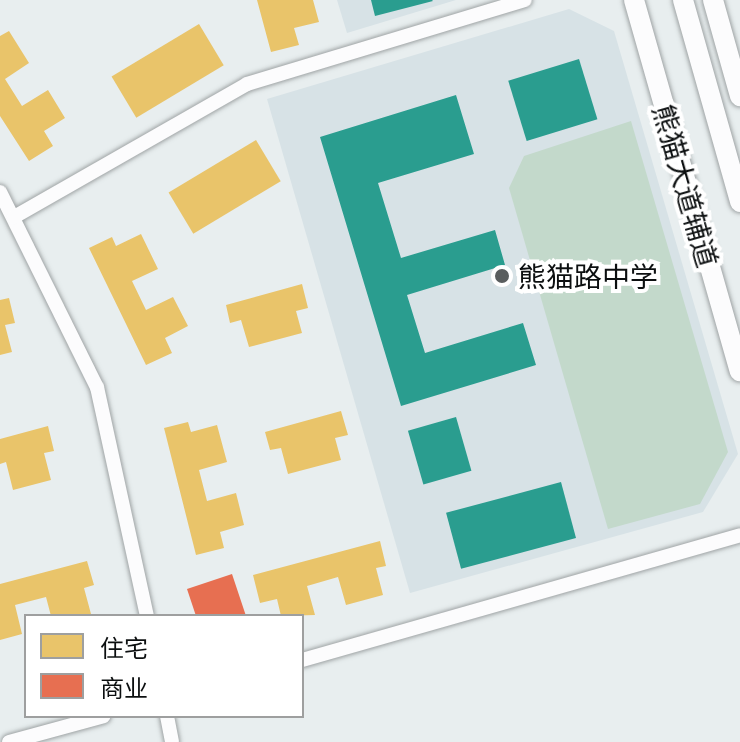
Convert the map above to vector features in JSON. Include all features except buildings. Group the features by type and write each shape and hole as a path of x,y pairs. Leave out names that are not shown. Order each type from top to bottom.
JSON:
{"street":[{"path":"14,217 247,84 525,0"},
{"name":"熊猫大道辅道","path":"634,0 740,371"},
{"path":"683,0 740,202"},
{"path":"713,0 740,96"},
{"path":"0,192 97,387 147,614"},
{"path":"304,659 740,535"},
{"path":"9,742 97,718"},
{"path":"167,718 172,742"}],"shaded area":[{"path":"337,0 456,0 347,33"},
{"name":"熊猫路中学","path":"569,9 614,31 738,454 703,512 410,593 267,99"}],"green space":[{"path":"631,121 728,452 700,504 608,529 509,188 524,156"}],"place":[{"name":"熊猫路中学","path":"502,276"}]}
